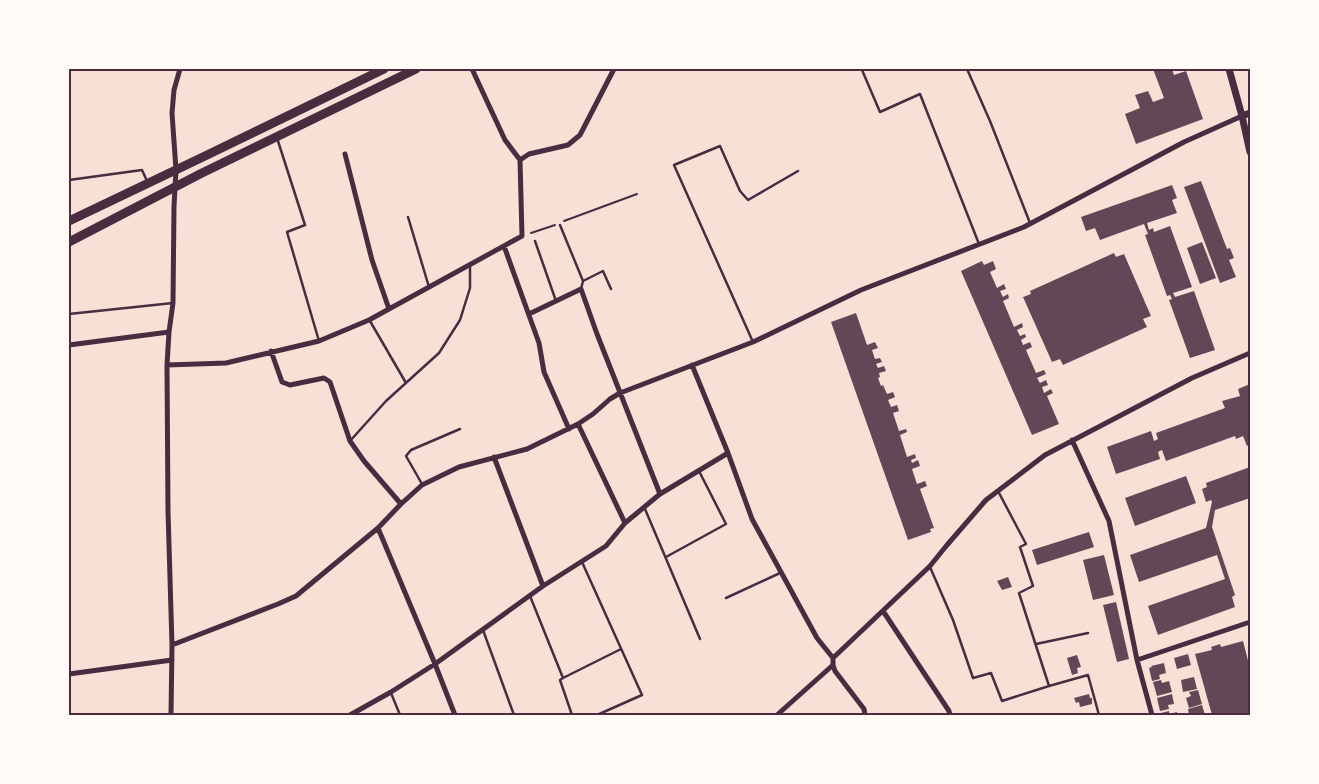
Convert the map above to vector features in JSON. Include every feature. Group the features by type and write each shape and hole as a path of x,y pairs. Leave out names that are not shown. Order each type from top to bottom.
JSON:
{"main road":[{"path":"69,221 384,69"},
{"path":"69,242 175,187 416,69"}],"street":[{"path":"171,715 172,645 167,365 173,303 176,170 172,113 174,90 180,69"},
{"path":"167,365 226,362 319,341 369,320 522,236 520,160 505,140 472,69"},
{"path":"520,160 528,154 568,145 580,135 614,69"},
{"path":"1229,69 1250,152"},
{"path":"172,645 296,596 378,528 422,485 459,467 527,449 578,424 620,393 753,342 860,290 1030,224 1184,142 1250,113"},
{"path":"344,154 372,260 389,309"},
{"path":"504,246 539,343 544,372 569,429"},
{"path":"529,314 581,289 660,494"},
{"path":"69,345 169,332"},
{"path":"271,351 282,382 290,385 324,378 330,382 350,441 364,462 401,504"},
{"path":"833,658 930,566 986,500 1045,455 1192,378 1250,353"},
{"path":"692,366 728,453 752,519 817,638 833,658 835,671 864,709 865,715"},
{"path":"578,424 624,523"},
{"path":"1072,440 1109,522 1137,660 1152,715"},
{"path":"350,715 435,664 543,586 606,546 624,523 660,494 728,453"},
{"path":"494,457 543,586"},
{"path":"378,528 455,715"},
{"path":"883,612 950,715"},
{"path":"1137,660 1250,622"},
{"path":"69,674 172,660"},
{"path":"777,715 833,665"}],"lane":[{"path":"864,69 862,70 880,112 920,94 979,244"},
{"path":"967,69 990,121 1030,224"},
{"path":"276,137 305,225 287,232 319,341"},
{"path":"753,342 674,165 720,146 740,191 748,200 798,172"},
{"path":"69,180 142,170 148,184"},
{"path":"408,217 429,288"},
{"path":"560,224 583,281 581,289"},
{"path":"536,241 556,301"},
{"path":"350,441 386,401 439,353 460,320 470,288 470,265"},
{"path":"583,281 603,271 611,290"},
{"path":"69,314 173,303"},
{"path":"369,320 406,383"},
{"path":"422,485 406,456 411,450 460,429"},
{"path":"666,557 726,524 699,471"},
{"path":"998,490 1026,544 1020,547 1033,586 1019,593 1049,686"},
{"path":"644,507 700,639"},
{"path":"582,562 642,695 597,715"},
{"path":"930,566 973,678 991,673 1002,701 1088,675 1099,715"},
{"path":"726,598 781,572"},
{"path":"530,596 563,678"},
{"path":"484,630 514,715"},
{"path":"1036,644 1088,632"},
{"path":"572,715 560,680 621,649"},
{"path":"391,692 400,715"}],"path":[{"path":"522,236 560,224 637,194"}],"building":[{"path":"1153,69 1172,69 1174,75 1186,71 1203,119 1136,144 1125,114 1140,108 1135,95 1148,91 1153,102 1164,98"},
{"path":"1201,181 1227,249 1230,248 1234,258 1229,260 1236,277 1220,283 1184,187"},
{"path":"1172,185 1177,198 1172,200 1177,213 1147,223 1149,230 1153,228 1154,232 1170,226 1192,287 1173,293 1175,297 1194,291 1215,350 1190,358 1169,300 1172,299 1170,295 1167,296 1145,235 1148,234 1144,224 1100,240 1095,228 1086,231 1081,217"},
{"path":"1202,242 1216,278 1200,284 1187,248"},
{"path":"1114,253 1116,257 1124,254 1151,316 1143,319 1147,327 1063,365 1060,359 1052,362 1023,297 1031,294 1030,291"},
{"path":"982,261 984,265 993,261 996,269 990,272 997,288 1004,284 1006,289 1000,291 1003,297 1008,294 1009,298 1003,301 1014,327 1022,323 1023,327 1017,330 1020,336 1025,334 1026,337 1021,340 1023,345 1030,342 1032,347 1026,350 1036,373 1044,370 1046,374 1037,378 1040,383 1046,380 1048,385 1042,387 1044,393 1051,389 1053,393 1047,396 1059,424 1032,435 961,271"},
{"path":"856,313 867,345 875,342 878,348 872,350 875,359 880,358 882,362 876,364 878,368 884,366 886,371 879,373 880,377 878,378 887,394 893,392 895,397 888,400 891,407 897,405 899,411 893,413 899,431 906,429 907,432 900,435 907,457 915,454 916,458 911,460 912,463 918,460 920,466 912,469 917,484 925,481 927,486 920,489 934,528 930,529 931,532 908,540 831,322"},
{"path":"1250,384 1250,444 1247,446 1243,436 1236,439 1235,436 1166,461 1162,450 1158,452 1160,459 1116,474 1107,447 1151,431 1154,441 1158,439 1156,433 1225,408 1222,401 1240,396 1238,389"},
{"path":"1250,467 1250,498 1215,510 1212,527 1235,595 1232,597 1235,607 1158,635 1148,606 1225,579 1217,555 1139,582 1130,555 1206,528 1212,502 1211,500 1206,502 1202,489 1207,487 1206,483"},
{"path":"1186,476 1196,503 1135,526 1125,498"},
{"path":"1089,532 1094,547 1037,565 1032,550"},
{"path":"1104,555 1114,595 1093,600 1083,560"},
{"path":"1008,577 1012,587 1002,590 997,581"},
{"path":"1116,602 1129,659 1117,662 1103,605"},
{"path":"1243,641 1250,668 1250,715 1212,715 1195,654 1212,650 1211,647 1220,644 1221,647"},
{"path":"1188,654 1191,665 1177,669 1174,658"},
{"path":"1077,655 1081,667 1077,668 1078,673 1072,675 1067,658"},
{"path":"1164,663 1166,673 1159,675 1160,679 1152,681 1149,668"},
{"path":"1194,677 1197,689 1183,692 1181,680"},
{"path":"1161,680 1162,683 1169,681 1172,692 1157,696 1153,682"},
{"path":"1198,690 1202,704 1189,708 1186,698 1191,696 1189,692"},
{"path":"1089,694 1090,698 1092,698 1092,704 1080,707 1079,702 1076,703 1074,698"},
{"path":"1172,694 1174,704 1168,705 1169,709 1160,711 1157,698"},
{"path":"1202,705 1205,715 1189,715 1188,709"},
{"path":"1169,711 1169,714 1177,712 1177,715 1161,715 1161,713"}]}
